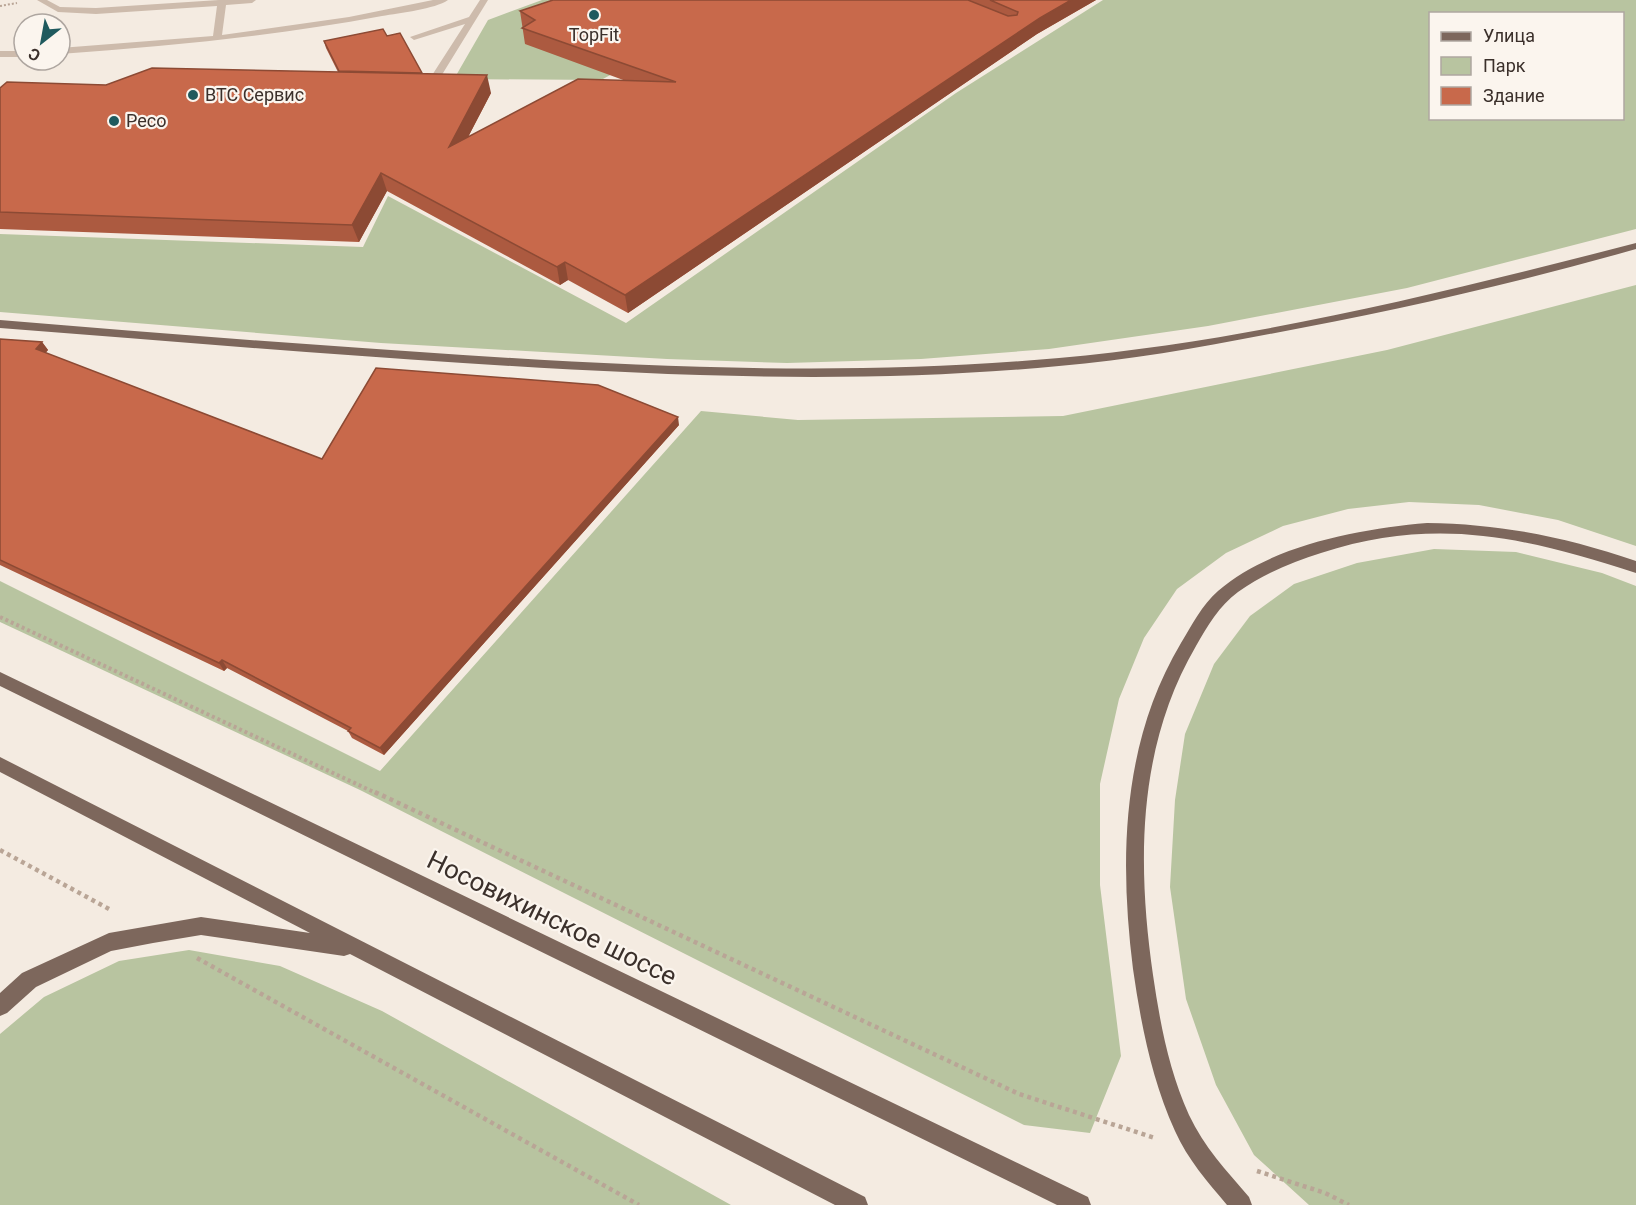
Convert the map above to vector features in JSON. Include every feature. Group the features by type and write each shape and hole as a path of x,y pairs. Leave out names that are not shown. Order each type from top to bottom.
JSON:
{"main road":[{"path":"0,324 377,353 662,370 788,374 921,371 1060,362 1221,340 1401,305 1636,246"},
{"path":"1241,1205 1197,1152 1166,1086 1145,993 1133,886 1137,793 1155,713 1183,651 1216,603 1259,570 1322,546 1385,531 1454,526 1524,535 1609,557 1636,567"},
{"name":"Носовихинское шоссе","path":"0,679 1080,1205"},
{"path":"0,764 857,1205"},
{"path":"0,1006 29,980 109,942 201,926 358,949"}],"street":[{"path":"41,0 58,9 96,12 252,0"},
{"path":"72,50 217,38 366,16 444,0"},
{"path":"418,85 430,86 484,0"},
{"path":"217,38 223,2"},
{"path":"414,38 474,18"}],"path":[{"path":"0,617 1019,1094 1197,1152"},
{"path":"0,850 639,1205"},
{"path":"1250,1169 1325,1193 1349,1205"}],"green space":[{"path":"542,0 750,0 601,80 454,79 488,20"},
{"path":"1103,0 1636,0 1636,229 1407,288 1208,326 1049,349 921,359 787,363 667,359 381,343 0,312 0,234 363,247 388,196 626,323 956,93"},
{"path":"1636,285 1636,546 1558,520 1479,505 1409,502 1348,509 1283,526 1226,553 1177,589 1144,638 1119,699 1100,784 1100,885 1121,1056 1090,1133 1024,1125 360,790 0,622 0,581 380,771 701,411 798,420 1063,416 1387,350"},
{"path":"1434,549 1516,552 1602,573 1636,586 1636,1205 1309,1205 1254,1155 1216,1085 1186,999 1170,887 1175,800 1185,734 1214,664 1250,616 1294,584 1357,563"},
{"path":"189,950 280,966 382,1011 731,1205 0,1205 0,1034 44,997 119,961"}],"building":[{"path":"553,0 968,0 1008,16 1017,15 1018,12 990,0 1071,0 1040,18 625,295 565,262 557,267 381,173 352,225 0,212 0,88 7,82 106,85 152,68 487,75 449,147 578,79 676,82 522,28 535,20 520,11"},
{"path":"383,29 387,36 400,33 422,73 339,71 324,41"},
{"path":"0,339 42,342 36,349 322,459 376,368 598,385 678,417 380,748 348,731 351,728 222,660 219,663 0,560"}],"place":[{"name":"TopFit","path":"594,15"},
{"name":"ВТС Сервис","path":"193,95"},
{"name":"Ресо","path":"114,121"}]}
